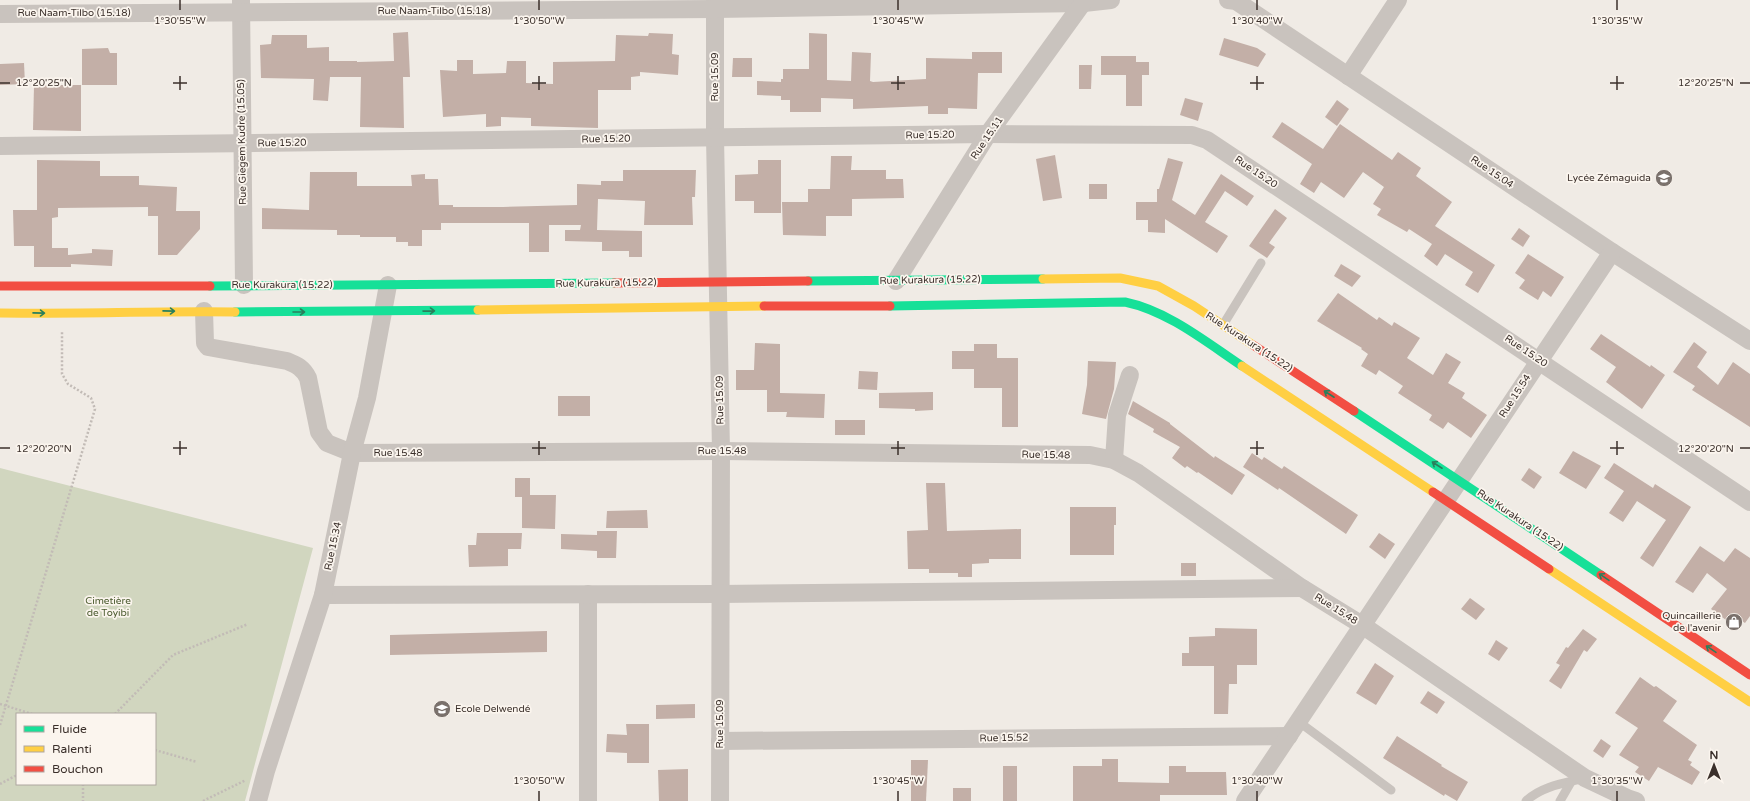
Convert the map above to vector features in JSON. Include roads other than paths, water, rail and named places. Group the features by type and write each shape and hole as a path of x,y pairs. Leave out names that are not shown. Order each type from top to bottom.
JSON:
{"main road":[{"name":"Rue Kurakura (15.22)","path":"0,286 388,285 1120,278 1139,281 1158,286 1194,306 1460,480 1740,680"},
{"path":"0,313 62,314 154,311 384,311 718,306 874,306 1061,302 1125,302 1139,304 1181,326 1446,502 1740,680 1750,702"},
{"path":"1740,680 1750,661"}],"street":[{"name":"Rue Naam-Tilbo (15.18)","path":"0,14 241,6 715,4 1110,0"},
{"name":"Rue 15.04","path":"1234,0 1612,252 1750,341"},
{"path":"1348,76 1398,0"},
{"name":"Rue 15.11","path":"896,281 988,134 1084,1"},
{"name":"Rue 15.09","path":"715,4 715,137 720,451 720,801"},
{"name":"Rue Giegem Kudre (15.05)","path":"241,6 244,285"},
{"name":"Rue 15.20","path":"0,146 988,134 1192,135 1208,140 1750,502"},
{"name":"Rue 15.54","path":"1245,801 1612,252"},
{"name":"Rue 15.34","path":"258,801 266,771 322,595 352,453 367,398 388,285"},
{"path":"204,311 205,343 208,347 287,360 304,370 308,378 319,432 327,443 352,453"},
{"path":"1114,460 1117,415 1130,375"},
{"name":"Rue 15.48","path":"352,453 720,451 1090,455 1114,460 1138,473 1302,588 1362,625 1578,780 1636,801"},
{"path":"322,595 720,594 1302,588"},
{"path":"588,594 588,801"},
{"name":"Rue 15.52","path":"720,741 1294,729"}],"lane":[{"path":"1224,325 1261,263"},
{"path":"1294,729 1391,790"},
{"path":"1526,801 1533,795 1546,788 1578,780"},
{"path":"1560,801 1578,780"}],"place":[{"name":"Lycée Zémaguida","path":"1664,178"},
{"name":"Quincaillerie de l'avenir","path":"1734,622"},
{"name":"Ecole Delwendé","path":"442,709"}],"park label":[{"name":"Cimetière de Toyibi","path":"108,606"}]}
